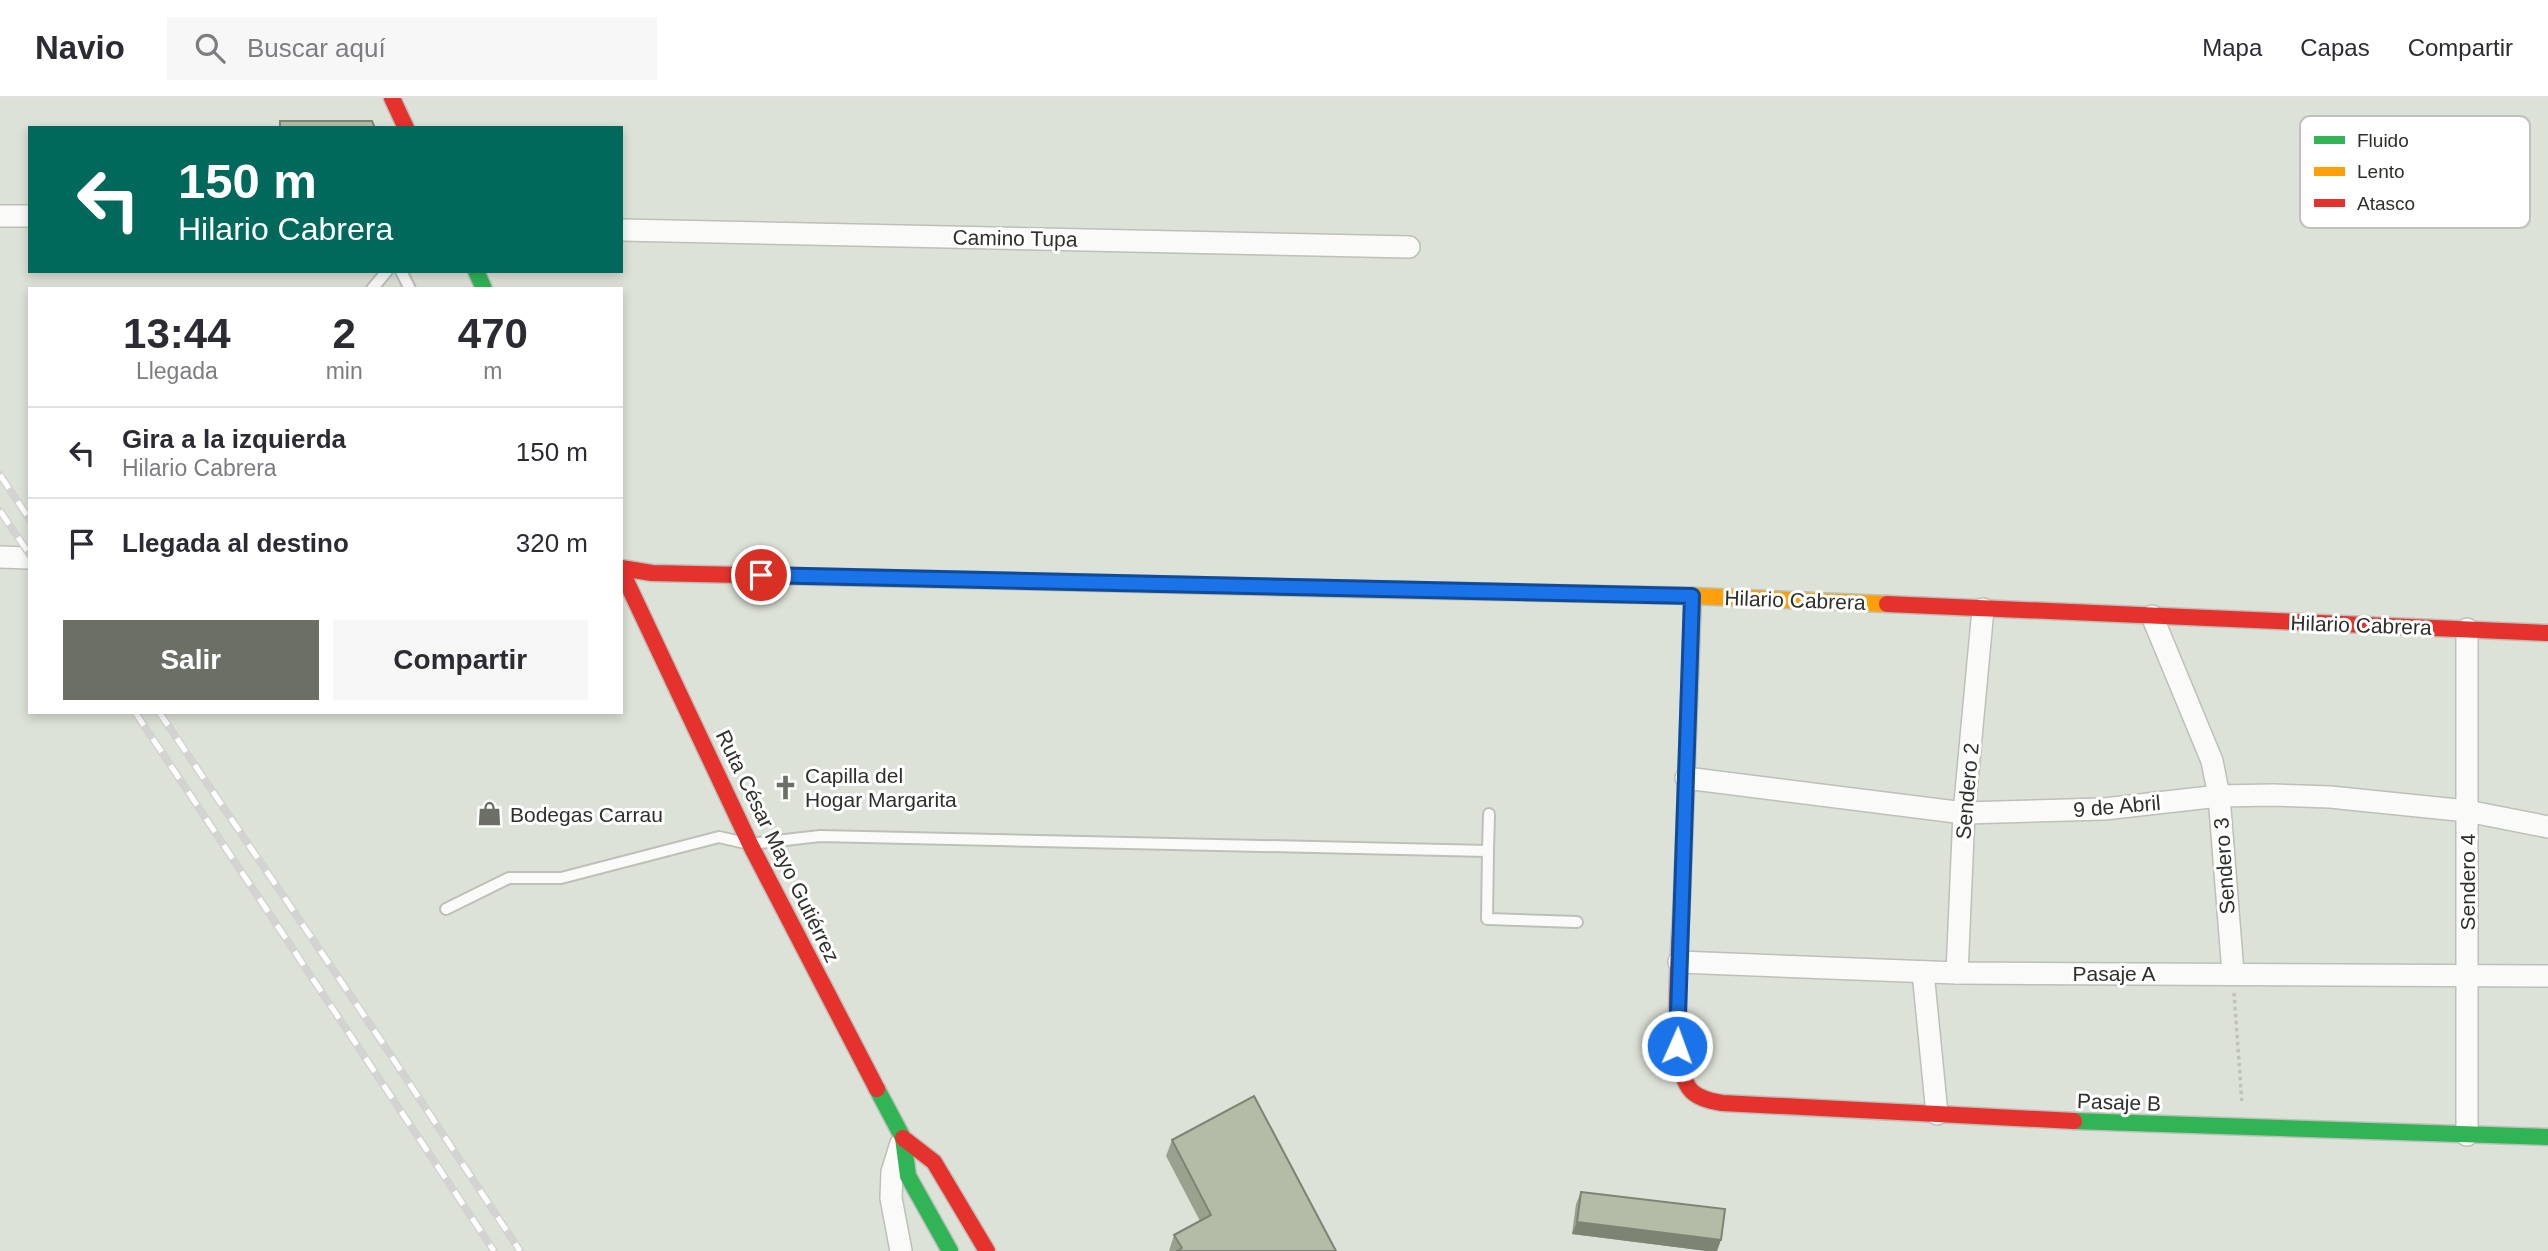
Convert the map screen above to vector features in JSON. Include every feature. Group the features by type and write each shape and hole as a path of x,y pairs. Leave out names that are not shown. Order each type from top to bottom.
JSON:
{"street":[{"path":"392,98 405,126"},
{"path":"0,216 28,216"},
{"name":"Camino Tupa","path":"623,230 1409,247"},
{"path":"0,557 28,558"},
{"name":"Hilario Cabrera","path":"623,569 652,573 1692,596 2548,634"},
{"name":"Ruta César Mayo Gutiérrez","path":"623,573 750,844 903,1138 908,1176 950,1251"},
{"path":"1679,962 1692,596"},
{"name":"Sendero 2","path":"1957,973 1964,813 1983,609"},
{"name":"Sendero 3","path":"2152,616 2212,761 2219,796 2232,973"},
{"name":"Sendero 4","path":"2467,1135 2468,629"},
{"name":"9 de Abril","path":"1686,778 1964,813 2104,809 2219,796 2330,797 2467,811 2548,827"},
{"name":"Pasaje A","path":"1679,962 1957,973 2548,975"},
{"name":"Pasaje B","path":"1679,962 1677,1046 1681,1073 1691,1094 1706,1101 2036,1120 2548,1137"},
{"path":"1923,972 1937,1114"},
{"path":"901,1251 891,1185 892,1172 903,1138"},
{"name":"Ruta César Mayo Gutiérrez","path":"903,1138 934,1162 987,1251"}],"lane":[{"path":"374,287 385,273"},
{"path":"1489,814 1487,919 1577,922"},
{"path":"446,909 509,878 561,878 719,837 750,844 820,836 1488,851"}],"path":[{"path":"2232,973 2244,1127"}],"building":[{"path":"280,121 372,121 374,126 280,126"},
{"path":"1254,1096 1336,1251 1177,1251 1182,1248 1174,1235 1211,1215 1172,1140"},
{"path":"1581,1192 1725,1209 1721,1240 1577,1222"}],"railway":[{"path":"0,475 28,517"},
{"path":"0,511 28,552"},
{"path":"136,714 494,1251"},
{"path":"160,714 520,1251"}],"traffic: fast":[{"path":"477,273 483,287"},
{"path":"1058,582 1354,589"},
{"path":"877,1089 903,1138 908,1176 950,1251"},
{"path":"2074,1121 2548,1137"}],"traffic: slow":[{"path":"1354,589 1693,596 1887,604"},
{"path":"1682,895 1693,596"}],"traffic: jam":[{"path":"392,98 405,126"},
{"path":"623,568 652,573 1058,582"},
{"path":"623,574 750,844 877,1089"},
{"path":"1887,604 2548,633"},
{"path":"1682,895 1677,996 1679,1051 1689,1088 1699,1097 1722,1103 2074,1121"},
{"path":"903,1138 934,1162 987,1251"}],"place":[{"name":"Capilla del Hogar Margarita","path":"785,787"},
{"name":"Bodegas Carrau","path":"490,814"}],"route":[{"path":"761,575 1692,596 1677,1046"}]}
